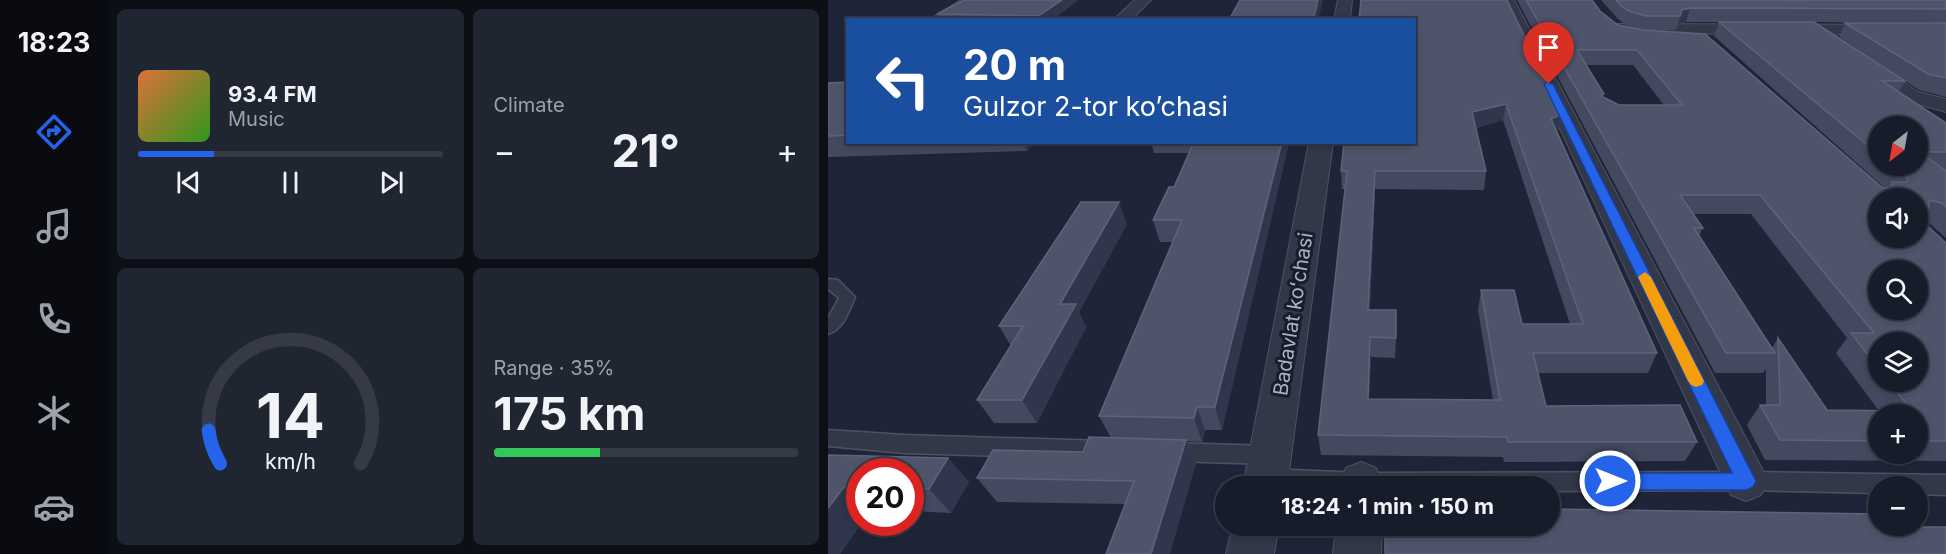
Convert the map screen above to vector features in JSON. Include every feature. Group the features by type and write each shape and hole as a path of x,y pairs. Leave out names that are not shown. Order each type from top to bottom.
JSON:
{"street":[{"path":"940,18 972,0"},
{"path":"1123,18 1144,0"},
{"path":"1342,18 1345,0"},
{"path":"1507,0 1746,481"},
{"path":"1716,50 1701,39 1632,35 1607,22 1813,30 1946,30"},
{"path":"1813,30 1911,96 1946,106"},
{"name":"Badavlat koʻchasi","path":"1267,473 1321,144"},
{"path":"1250,554 1254,536"},
{"path":"1357,554 1358,536"}],"lane":[{"path":"828,284 833,284 847,297 838,318 828,328"},
{"path":"828,438 904,444 1128,451"},
{"path":"1152,452 1267,473"},
{"path":"1560,489 1746,481 1946,485"}],"building":[{"path":"964,0 1062,0 1038,16 937,14"},
{"path":"1240,0 1318,0 1314,18 1230,18"},
{"path":"1361,0 1507,0 1562,114 1551,119 1657,353 1533,353 1546,406 1680,405 1697,442 1508,442 1507,437 1318,435 1347,171 1341,171 1344,144 1416,144 1416,18 1359,18","holes":["1506,104 1583,324 1522,324 1514,290 1481,290 1500,400 1368,399 1370,337 1396,338 1396,310 1368,310 1375,171 1486,171 1472,112"]},
{"path":"1526,0 1592,0 1600,11 1618,25 1643,30 1705,34 1883,188 1868,188 1868,248 1928,248 1928,226 1946,243 1946,441 1928,441 1928,404 1906,404 1897,392 1928,392 1928,332 1873,332 1760,195 1680,195 1703,228 1694,228 1775,353 1726,353","holes":["1577,50 1637,50 1682,105 1619,105 1601,96 1604,94"]},
{"path":"1616,0 1946,0 1946,9 1690,8 1682,10 1680,16 1646,16 1629,11"},
{"path":"1719,22 1814,22 1905,81 1882,81 1946,123 1946,152 1928,152 1928,116 1868,116 1868,146"},
{"path":"1845,23 1946,23 1946,78 1928,74"},
{"path":"846,82 846,135 828,136 828,83"},
{"path":"1193,144 1281,144 1215,407 1197,407 1194,418 1099,416 1182,220 1153,220 1169,187 1174,187"},
{"path":"1928,158 1946,171 1946,207 1942,203 1929,200 1928,216 1928,188 1891,188 1892,182 1906,182 1908,179 1904,176 1928,176"},
{"path":"1081,202 1119,202 1060,304 1076,304 1022,400 977,400 1023,326 999,326"},
{"path":"1851,333 1868,333 1868,355"},
{"path":"1778,338 1827,410 1868,410 1868,441 1780,440 1760,405 1780,405"},
{"path":"1089,437 1186,440 1151,554 1106,554 1134,481 977,478 993,450 1083,452"},
{"path":"828,455 948,458 929,489 924,489 924,458 846,458 846,487 828,508"},
{"path":"1560,509 1868,514 1868,536 1928,536 1928,527 1946,527 1946,554 1385,554 1385,536 1560,536"}],"slow traffic":[{"path":"1645,277 1696,381"}],"route":[{"path":"1549,84 1746,481 1610,481"}]}
